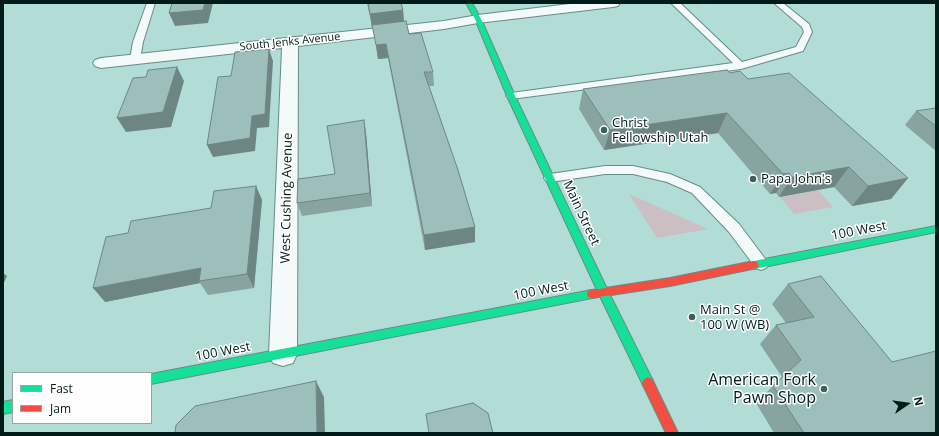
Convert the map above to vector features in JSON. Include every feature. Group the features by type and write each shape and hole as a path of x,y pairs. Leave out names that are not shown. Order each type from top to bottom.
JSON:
{"street":[{"name":"Main Street","path":"469,3 478,19 511,96 603,292 672,433"},
{"name":"South Jenks Avenue","path":"101,63 444,25 478,19 613,3"},
{"name":"West Cushing Avenue","path":"283,354 290,42"},
{"name":"100 West","path":"152,379 603,292 670,282 936,229"}],"lane":[{"path":"135,59 138,42 151,3"},
{"path":"675,3 741,66"},
{"path":"511,96 741,66 800,49 808,32 806,26 778,3"},
{"path":"550,178 605,170 633,170 670,178 696,190 734,228 761,264"}],"shaded area":[{"path":"818,190 833,207 794,214 780,197"},
{"path":"629,194 708,229 657,238"}],"building":[{"path":"172,3 205,3 203,10 169,13"},
{"path":"368,3 401,3 403,10 370,14"},
{"path":"406,21 409,34 421,33 433,72 424,72 458,170 475,227 424,235 386,44 376,45 372,25"},
{"path":"269,49 265,114 252,116 250,138 207,145 218,77 231,76 235,52"},
{"path":"177,67 163,112 117,118 133,78 146,77 148,70"},
{"path":"727,70 730,73 740,71 748,79 789,73 908,178 868,186 849,167 792,177 789,173 783,174 727,113 610,130 583,89"},
{"path":"936,108 936,126 916,111"},
{"path":"364,120 370,193 297,203 298,179 335,174 327,126"},
{"path":"256,186 247,274 199,281 201,268 93,288 106,237 128,233 131,221 211,208 214,191"},
{"path":"821,276 892,362 936,351 936,433 804,433 773,386 801,360 776,325 814,317 788,284"},
{"path":"316,381 317,433 175,433 176,425 195,406"},
{"path":"473,403 488,413 493,433 429,433 426,414"}],"traffic: fast":[{"path":"469,3 478,19 511,96 603,292 648,383"},
{"path":"754,265 936,229"},
{"path":"152,379 592,294"},
{"path":"3,408 12,406"}],"traffic: jam":[{"path":"592,294 670,282 754,265"},
{"path":"648,383 672,433"}],"place":[{"name":"Christ Fellowship Utah","path":"604,130"},
{"name":"Papa John's","path":"753,179"},
{"name":"Main St @ 100 W (WB)","path":"692,317"},
{"name":"American Fork Pawn Shop","path":"824,389"}]}
